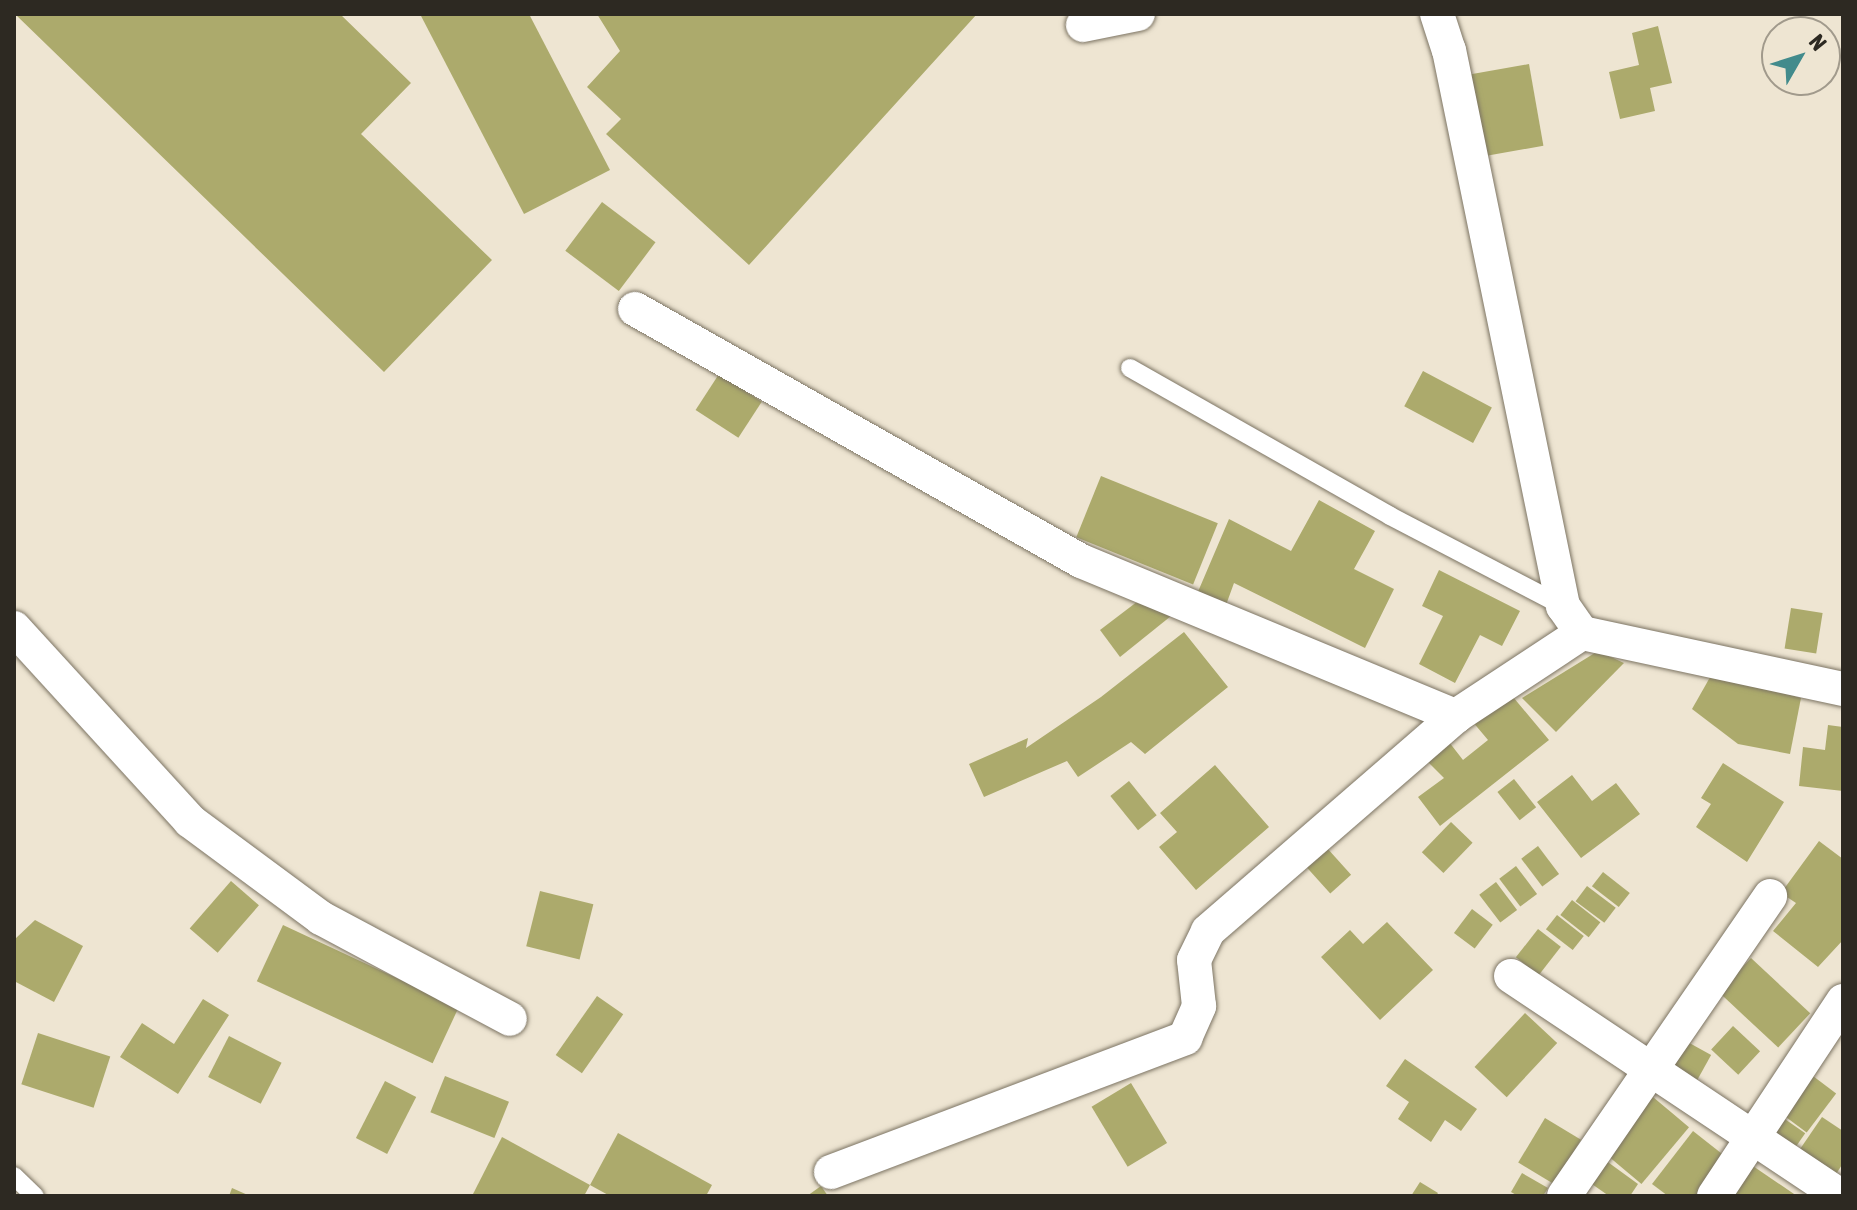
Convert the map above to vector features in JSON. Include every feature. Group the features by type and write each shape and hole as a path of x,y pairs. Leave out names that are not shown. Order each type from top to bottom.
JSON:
{"street":[{"path":"1083,25 1138,14"},
{"path":"1437,14 1449,50 1573,619"},
{"path":"635,309 1081,561 1456,716"},
{"path":"1573,619 1843,689"},
{"path":"831,1172 1185,1038 1199,1006 1194,960 1208,931 1573,619"},
{"path":"14,628 190,821 321,918 510,1019"},
{"path":"1564,1196 1770,896"},
{"path":"1511,976 1840,1193"},
{"path":"1714,1196 1755,1139 1843,1001"}],"lane":[{"path":"1130,368 1573,619"},
{"path":"14,1176 35,1196"}],"building":[{"path":"15,14 340,14 411,83 361,134 492,260 384,372"},
{"path":"420,14 529,14 610,170 524,214"},
{"path":"597,14 977,14 749,265 606,134 621,119 587,87 620,51"},
{"path":"1658,26 1672,83 1650,88 1655,111 1620,119 1609,72 1639,65 1632,33"},
{"path":"1529,64 1543,146 1485,156 1471,74"},
{"path":"602,202 656,242 619,291 565,251"},
{"path":"1423,371 1492,408 1473,443 1404,406"},
{"path":"719,374 762,402 738,438 696,410"},
{"path":"1101,476 1218,523 1193,584 1076,537"},
{"path":"1319,500 1375,531 1354,569 1394,589 1365,648 1234,583 1226,605 1197,594 1229,519 1291,551"},
{"path":"1439,570 1520,611 1502,646 1480,635 1455,683 1419,664 1443,616 1422,606"},
{"path":"1142,598 1176,612 1120,657 1100,630"},
{"path":"1791,608 1823,613 1816,654 1785,648"},
{"path":"1184,632 1228,687 1145,754 1131,742 1078,777 1067,761 984,797 969,764 1028,738 1026,748 1101,697"},
{"path":"1598,651 1624,663 1556,732 1522,698"},
{"path":"1713,672 1801,698 1790,754 1738,744 1692,709"},
{"path":"1508,691 1549,740 1440,826 1418,797 1444,778 1426,760 1449,742 1463,760 1488,740 1472,721"},
{"path":"1828,725 1843,727 1843,791 1799,786 1803,747 1825,750"},
{"path":"1723,763 1784,802 1747,862 1696,827 1711,804 1701,798"},
{"path":"1215,765 1269,827 1196,890 1159,847 1177,832 1160,813"},
{"path":"1572,775 1592,801 1616,783 1640,814 1581,858 1537,802"},
{"path":"1514,779 1536,807 1520,820 1497,792"},
{"path":"1129,781 1157,815 1138,830 1110,796"},
{"path":"1451,822 1473,843 1443,873 1422,852"},
{"path":"1819,841 1843,859 1843,940 1818,967 1773,931 1796,903 1781,893"},
{"path":"1538,846 1559,874 1542,887 1521,859"},
{"path":"1327,848 1351,875 1330,893 1306,867"},
{"path":"1516,866 1537,894 1520,907 1499,879"},
{"path":"1603,872 1630,893 1619,907 1592,886"},
{"path":"231,881 259,905 218,953 190,929"},
{"path":"1496,882 1517,910 1500,923 1479,895"},
{"path":"1587,886 1616,908 1604,923 1576,901"},
{"path":"540,891 593,904 580,960 526,946"},
{"path":"1572,900 1600,922 1589,937 1560,915"},
{"path":"1472,909 1493,925 1475,949 1454,933"},
{"path":"1557,915 1584,936 1573,950 1546,929"},
{"path":"35,920 83,946 54,1002 14,981 14,940"},
{"path":"1387,922 1433,970 1380,1020 1321,957 1350,930 1363,944"},
{"path":"283,925 459,1007 433,1063 257,981"},
{"path":"1538,929 1561,947 1539,975 1516,957"},
{"path":"1751,958 1810,1013 1778,1048 1719,992"},
{"path":"597,996 623,1014 582,1073 556,1055"},
{"path":"203,999 229,1015 178,1094 120,1057 142,1023 174,1044"},
{"path":"1525,1013 1557,1043 1507,1097 1475,1067"},
{"path":"1733,1026 1760,1051 1738,1075 1711,1049"},
{"path":"38,1033 110,1056 94,1108 21,1084"},
{"path":"229,1036 282,1063 261,1104 208,1077"},
{"path":"1684,1040 1711,1055 1696,1083 1668,1068"},
{"path":"1405,1059 1477,1109 1461,1131 1445,1120 1431,1142 1398,1119 1409,1102 1386,1086"},
{"path":"1809,1073 1836,1093 1807,1133 1780,1112"},
{"path":"445,1076 509,1102 494,1138 430,1112"},
{"path":"385,1081 416,1097 387,1154 356,1138"},
{"path":"1131,1083 1167,1143 1128,1167 1092,1107"},
{"path":"1653,1097 1689,1127 1641,1184 1605,1154"},
{"path":"1779,1115 1805,1133 1790,1155 1764,1137"},
{"path":"1822,1117 1843,1131 1843,1163 1835,1176 1798,1152"},
{"path":"1545,1118 1581,1140 1554,1184 1518,1163"},
{"path":"1693,1131 1726,1157 1696,1196 1668,1196 1652,1184"},
{"path":"618,1133 712,1185 706,1196 610,1196 590,1185"},
{"path":"502,1137 590,1185 584,1196 472,1196"},
{"path":"1605,1160 1638,1184 1630,1196 1609,1196 1589,1182"},
{"path":"1747,1162 1797,1196 1725,1196"},
{"path":"1522,1173 1548,1188 1543,1196 1518,1196 1511,1192"},
{"path":"1420,1182 1438,1193 1436,1196 1411,1196"},
{"path":"821,1186 828,1196 807,1196"},
{"path":"232,1188 250,1196 229,1196"}]}
